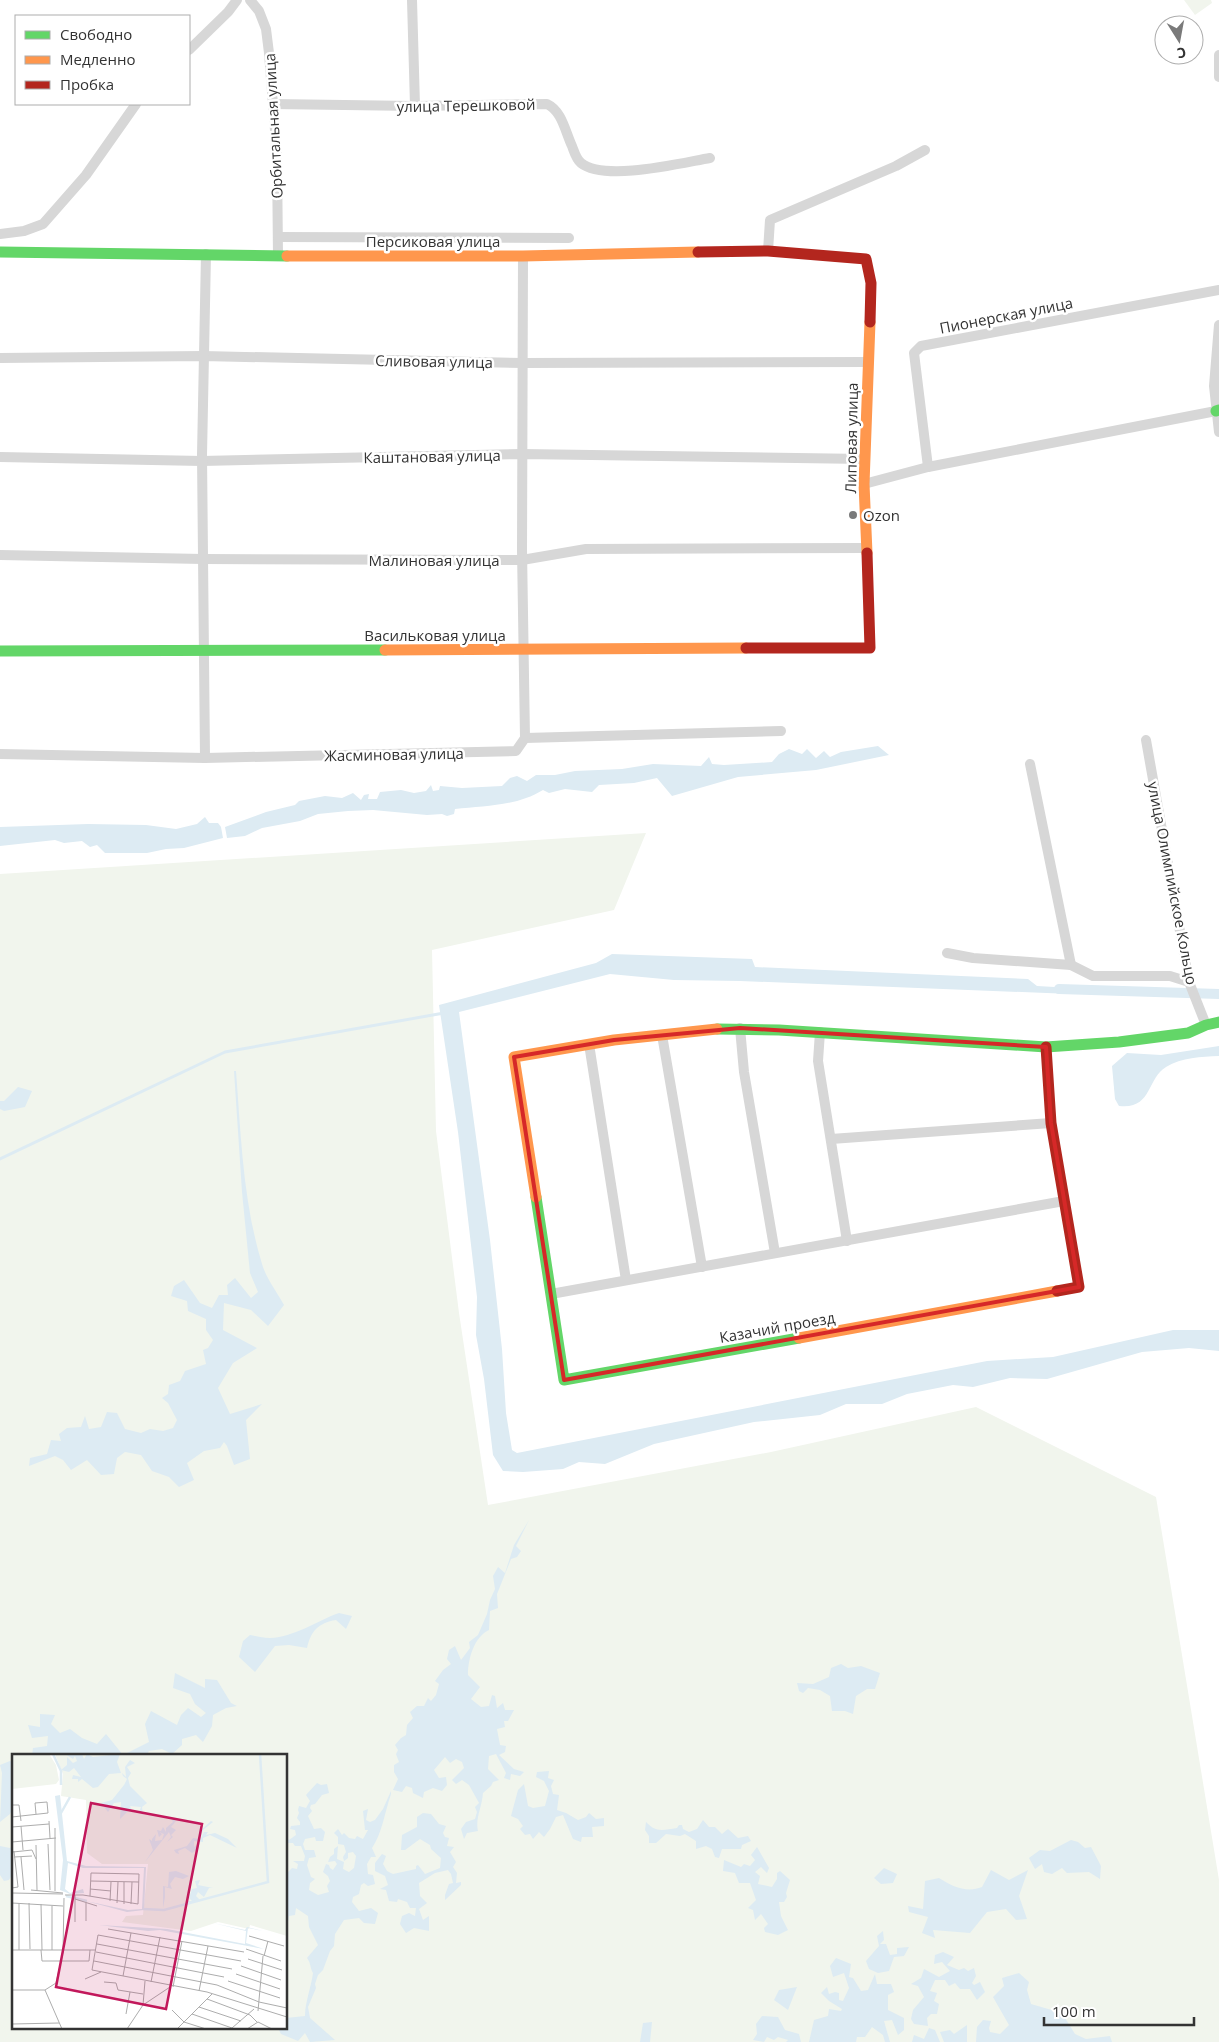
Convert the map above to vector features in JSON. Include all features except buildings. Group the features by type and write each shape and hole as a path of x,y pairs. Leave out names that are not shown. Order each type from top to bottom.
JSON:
{"street":[{"path":"190,49 228,12 237,0"},
{"name":"Орбитальная улица","path":"250,0 259,11 266,29 277,156 278,256"},
{"path":"412,0 415,106"},
{"path":"1219,55 1219,77"},
{"name":"улица Терешковой","path":"273,104 415,106 547,104 556,108 579,162 587,167 615,172 648,169 710,158"},
{"path":"0,234 24,231 43,224 86,175 135,105"},
{"path":"768,251 770,220 896,166 925,150"},
{"path":"278,237 569,238"},
{"name":"Персиковая улица","path":"0,252 278,256 523,256 768,251 866,259"},
{"path":"205,758 202,462 206,254"},
{"path":"523,256 522,650 525,738 781,731"},
{"name":"Липовая улица","path":"866,259 871,282 864,484 870,648"},
{"name":"Пионерская улица","path":"928,467 914,353 921,346 1219,290"},
{"path":"1219,325 1214,386 1219,432"},
{"name":"Сливовая улица","path":"0,358 203,356 523,362 868,362"},
{"path":"864,484 928,467 1218,410"},
{"name":"Каштановая улица","path":"0,457 202,462 522,454 865,459"},
{"name":"Малиновая улица","path":"0,555 204,559 522,560 586,549 866,548"},
{"name":"Васильковая улица","path":"0,651 870,648"},
{"name":"Жасминовая улица","path":"0,754 205,758 516,751 525,738"},
{"name":"улица Олимпийское Кольцо","path":"1146,740 1189,982 1206,1024"},
{"path":"1030,764 1071,965"},
{"path":"947,953 973,958 1071,965 1094,976 1170,976 1189,982"},
{"path":"626,1280 589,1044 740,1028 1046,1047 1119,1042 1188,1033 1206,1024 1219,1022"},
{"path":"740,1028 744,1072 775,1254"},
{"path":"820,1032 818,1061 847,1240"},
{"path":"662,1035 702,1267"},
{"name":"Казачий проезд","path":"589,1044 514,1057 564,1380 1079,1287 1051,1123 1046,1047"},
{"path":"831,1139 1051,1123"},
{"path":"551,1294 1064,1201"}],"highlighted area":[{"path":"740,1028 1046,1047 1051,1123 1079,1287 564,1380 514,1057 614,1040"}],"shaded area":[{"path":"1184,0 1211,0 1212,3 1195,15"},
{"path":"878,746 889,755 816,770 738,777 672,796 657,778 634,783 599,785 592,792 565,789 549,793 543,790 512,802 455,809 454,814 447,816 442,814 427,815 373,810 318,814 300,821 262,828 245,836 227,838 225,827 266,812 295,805 299,801 325,796 342,798 353,793 361,800 364,795 369,794 368,799 377,799 380,792 401,790 414,793 426,791 431,785 433,791 439,790 440,786 462,788 502,786 510,778 517,776 527,781 536,775 622,769 653,764 701,766 709,757 712,764 724,765 772,762 779,754 789,749 802,754 807,749 816,758 824,751 830,757 841,752"},
{"path":"205,817 209,823 218,823 221,827 223,838 184,848 147,853 105,853 97,845 90,847 82,841 64,843 55,840 0,846 0,827 88,824 146,825 176,829 197,824"},
{"path":"646,833 614,910 432,950 436,1131 459,1313 488,1505 771,1452 976,1407 1156,1497 1219,1880 1219,2042 0,2042 0,874"},
{"path":"612,954 752,959 755,967 1028,979 1037,986 1072,988 1071,994 674,980 610,974 459,1012 490,1240 502,1349 506,1413 512,1450 517,1453 987,1361 1053,1357 1173,1330 1219,1330 1219,1351 1189,1348 1142,1352 1047,1379 1010,1378 973,1387 953,1385 907,1394 882,1404 846,1404 820,1415 754,1422 654,1444 605,1464 579,1462 563,1469 523,1472 503,1471 493,1455 484,1379 476,1335 477,1297 458,1132 439,1005 596,963"},
{"path":"1219,1046 1219,1056 1185,1059 1166,1067 1155,1078 1148,1092 1138,1103 1130,1106 1119,1106 1115,1099 1112,1066 1127,1053 1161,1055"},
{"path":"234,1071 236,1071 241,1144 247,1193 256,1241 264,1269 284,1305 268,1326 251,1310 224,1303 223,1330 257,1348 233,1363 218,1388 230,1414 262,1404 246,1420 250,1459 234,1465 224,1442 220,1448 204,1451 187,1463 194,1480 179,1487 169,1477 152,1471 141,1455 125,1452 117,1458 114,1474 101,1475 87,1460 71,1470 63,1460 55,1456 29,1466 30,1458 47,1454 51,1440 61,1441 59,1434 67,1428 81,1427 85,1416 89,1429 101,1427 107,1412 117,1413 125,1429 141,1433 150,1429 163,1431 173,1428 177,1420 168,1403 162,1398 168,1394 169,1385 180,1381 185,1371 206,1364 203,1350 208,1348 213,1340 206,1330 206,1319 188,1311 187,1301 171,1296 174,1286 184,1280 200,1303 212,1308 219,1295 228,1295 227,1285 235,1278 251,1298 258,1292 250,1273 242,1192"},
{"path":"18,1087 32,1091 25,1107 4,1111 0,1109 0,1101 4,1101"},
{"path":"529,1520 516,1546 521,1551 517,1557 511,1559 497,1594 498,1608 490,1611 489,1630 479,1638 473,1649 468,1675 480,1687 471,1699 481,1707 489,1706 492,1695 495,1696 497,1708 503,1703 505,1710 514,1710 508,1721 504,1721 505,1727 497,1729 500,1745 506,1746 505,1752 499,1755 514,1769 524,1772 520,1776 511,1774 510,1780 504,1778 506,1773 496,1754 489,1756 488,1769 499,1780 493,1782 483,1793 477,1822 478,1831 467,1833 464,1839 461,1829 466,1822 475,1819 477,1812 475,1807 479,1803 469,1785 462,1780 456,1784 452,1780 464,1768 462,1762 456,1759 450,1763 445,1757 434,1770 439,1778 446,1777 447,1785 442,1791 433,1788 424,1792 423,1798 413,1793 412,1788 406,1786 402,1792 393,1790 398,1779 394,1772 394,1765 399,1762 396,1754 398,1750 395,1745 406,1735 407,1725 413,1718 410,1712 417,1706 424,1706 428,1698 431,1701 436,1695 439,1684 435,1681 443,1670 451,1664 447,1659 449,1650 455,1646 461,1660 470,1648 469,1642 478,1635 495,1589 493,1576 498,1567 505,1573 514,1545"},
{"path":"339,1613 352,1616 346,1629 336,1620 330,1621 324,1623 313,1632 307,1648 289,1645 275,1646 255,1672 239,1657 243,1641 250,1635 270,1638 288,1635"},
{"path":"841,1664 848,1668 861,1666 880,1673 875,1689 867,1689 856,1696 853,1714 845,1711 832,1711 830,1696 820,1690 808,1688 803,1693 799,1691 797,1683 813,1684 829,1677 831,1668"},
{"path":"175,1673 205,1688 205,1679 217,1680 231,1703 237,1706 226,1708 213,1715 212,1726 203,1742 196,1735 182,1739 182,1745 172,1754 162,1749 149,1751 147,1754 125,1754 149,1742 145,1724 151,1711 177,1725 181,1715 188,1708 201,1717 206,1713 195,1704 190,1694 173,1688"},
{"path":"40,1714 55,1715 51,1724 60,1733 70,1729 82,1738 97,1744 106,1734 122,1754 32,1754 33,1748 47,1746 48,1736 32,1738 28,1725 40,1727"},
{"path":"12,1762 12,1810 0,1822 2,1773 0,1765"},
{"path":"549,1771 548,1778 554,1780 551,1786 553,1794 559,1795 557,1810 578,1820 586,1817 589,1813 596,1819 604,1818 604,1826 592,1827 593,1837 582,1837 581,1842 573,1839 563,1815 556,1817 544,1837 539,1832 533,1839 530,1834 525,1835 520,1829 523,1826 518,1819 511,1816 518,1790 524,1784 528,1806 533,1808 545,1806 549,1791 544,1781 536,1777 537,1772"},
{"path":"317,1783 321,1785 327,1784 329,1793 322,1795 315,1804 311,1805 312,1811 308,1816 314,1829 321,1828 325,1832 323,1841 316,1841 315,1837 305,1839 303,1844 305,1850 314,1850 316,1857 309,1858 307,1865 311,1877 315,1879 310,1883 309,1890 318,1895 329,1892 327,1886 330,1881 323,1872 326,1864 333,1870 337,1864 335,1861 328,1862 334,1854 334,1849 338,1846 337,1859 344,1862 343,1869 349,1872 354,1868 356,1856 353,1852 348,1853 348,1858 344,1861 343,1857 346,1852 344,1845 338,1844 338,1837 334,1833 338,1829 342,1835 344,1833 349,1838 355,1839 357,1836 363,1839 368,1830 365,1830 363,1811 368,1809 366,1820 370,1822 375,1820 383,1809 391,1791 381,1829 372,1848 376,1857 371,1857 367,1864 368,1874 373,1875 375,1884 368,1886 364,1883 361,1885 359,1894 353,1897 352,1902 359,1911 371,1908 378,1913 375,1924 364,1923 359,1918 344,1920 335,1934 334,1946 330,1951 323,1970 318,1975 315,1984 316,1988 308,2007 310,2018 335,2040 310,2042 305,2033 298,2041 281,2034 279,2030 288,2030 288,2018 305,2016 313,1973 307,1958 318,1945 309,1927 308,1916 296,1908 295,1915 289,1916 288,1922 288,1872 292,1868 297,1869 298,1864 293,1861 304,1861 305,1856 301,1846 288,1843 288,1839 296,1835 295,1830 290,1829 291,1826 300,1825 297,1818 299,1806 306,1808 310,1801 306,1795"},
{"path":"423,1813 431,1814 439,1824 446,1826 443,1833 445,1837 449,1838 447,1846 454,1847 450,1852 456,1862 453,1867 457,1873 456,1883 461,1882 461,1885 445,1900 449,1884 453,1883 448,1870 435,1873 419,1883 420,1896 427,1903 419,1909 423,1920 429,1916 429,1931 414,1928 406,1933 400,1924 402,1916 409,1913 415,1916 416,1908 410,1908 407,1902 398,1899 397,1902 389,1901 386,1890 380,1889 388,1885 385,1876 375,1871 375,1863 382,1854 386,1856 383,1864 387,1871 393,1874 416,1869 418,1865 425,1874 440,1868 441,1858 431,1849 430,1845 420,1839 405,1850 401,1850 402,1835 417,1827 417,1817"},
{"path":"703,1820 709,1827 715,1827 722,1834 728,1829 738,1838 748,1836 751,1841 742,1845 741,1849 722,1849 719,1858 715,1857 712,1849 706,1846 696,1849 696,1841 685,1834 680,1836 666,1834 656,1843 649,1843 649,1836 645,1830 646,1822 653,1828 660,1830 677,1828 679,1825 682,1825 683,1829 689,1832 697,1829"},
{"path":"1071,1840 1078,1842 1085,1848 1091,1847 1101,1866 1100,1879 1089,1872 1067,1873 1062,1868 1052,1874 1044,1872 1042,1864 1035,1869 1029,1858 1040,1850 1050,1851"},
{"path":"0,1846 10,1848 12,1846 12,1875 9,1880 4,1881 0,1875"},
{"path":"757,1847 769,1868 767,1873 761,1867 755,1872 760,1876 758,1884 772,1887 777,1879 777,1873 780,1871 790,1880 786,1893 787,1897 784,1902 779,1902 781,1916 788,1930 778,1935 765,1932 764,1928 768,1924 761,1914 755,1920 753,1910 748,1908 756,1900 750,1883 739,1883 735,1873 723,1871 724,1860 741,1867 744,1864 750,1866 755,1860 751,1855"},
{"path":"884,1868 897,1874 893,1883 881,1884 874,1878"},
{"path":"991,1870 1009,1880 1028,1870 1019,1896 1027,1919 1016,1920 1006,1909 987,1912 970,1933 933,1930 935,1938 922,1933 928,1917 909,1912 908,1906 923,1909 925,1881 939,1878 960,1888 976,1889 982,1887"},
{"path":"883,1931 884,1940 880,1944 886,1944 890,1955 897,1954 897,1948 909,1947 904,1956 894,1957 889,1971 878,1973 869,1969 866,1961 879,1946 877,1936"},
{"path":"943,1952 954,1957 947,1965 959,1970 964,1968 968,1971 974,1968 976,1976 972,1983 974,1985 980,1982 985,1992 977,2000 970,1989 960,1989 955,1983 949,1986 945,1980 935,1980 930,1991 937,1993 934,2001 939,2004 937,2014 931,2014 927,2018 928,2026 914,2024 911,2019 913,2010 924,1997 918,1986 911,1984 921,1978 924,1969 939,1977 950,1971 942,1962 934,1964 935,1955"},
{"path":"836,1958 851,1964 849,1977 853,1978 861,1991 868,1990 875,1974 877,1984 891,1984 894,1992 888,1995 888,2010 904,2018 904,2030 898,2035 892,2020 884,2021 890,2042 885,2042 883,2035 872,2027 865,2037 857,2037 856,2042 809,2042 814,2020 828,2016 829,2009 841,2011 842,2009 829,2001 821,1993 827,1987 829,1994 839,1993 839,2000 843,2001 849,1988 844,1973 833,1977 830,1966"},
{"path":"1019,1973 1029,1982 1027,1990 1031,2004 1062,2013 1075,2034 1086,2039 1110,2036 1112,2042 976,2042 977,2027 983,2020 991,2021 990,2032 1000,2034 1009,2025 993,1997 1004,1986 1002,1978"},
{"path":"797,1987 788,2010 774,2000 779,1990"},
{"path":"762,2016 778,2017 785,2030 799,2034 801,2042 786,2042 788,2040 778,2037 774,2040 767,2037 764,2042 753,2040 757,2034 756,2024"},
{"path":"652,2022 650,2042 640,2042 643,2023"},
{"path":"967,2025 967,2042 944,2042 940,2032 950,2030 954,2034"},
{"path":"929,2028 935,2030 940,2042 912,2042 914,2035 924,2039"}],"waterway":[{"path":"1059,989 1219,994"},
{"path":"0,1159 225,1052 444,1013"}],"traffic: fast":[{"path":"0,252 287,256"},
{"path":"0,651 385,650"},
{"path":"717,1029 779,1030 1046,1047 1119,1042 1188,1033 1206,1025 1219,1022"},
{"path":"536,1197 564,1380 799,1338"}],"traffic: slow":[{"path":"287,256 523,256 698,252"},
{"path":"867,553 864,484 870,322"},
{"path":"385,650 746,648"},
{"path":"536,1197 514,1057 614,1040 717,1029"},
{"path":"799,1338 1057,1291"}],"traffic: jam":[{"path":"698,252 768,251 866,259 871,283 870,322"},
{"path":"746,648 870,648 867,553"},
{"path":"1046,1047 1051,1123 1079,1287 1057,1291"}],"place":[{"name":"Ozon","path":"853,515"}]}
